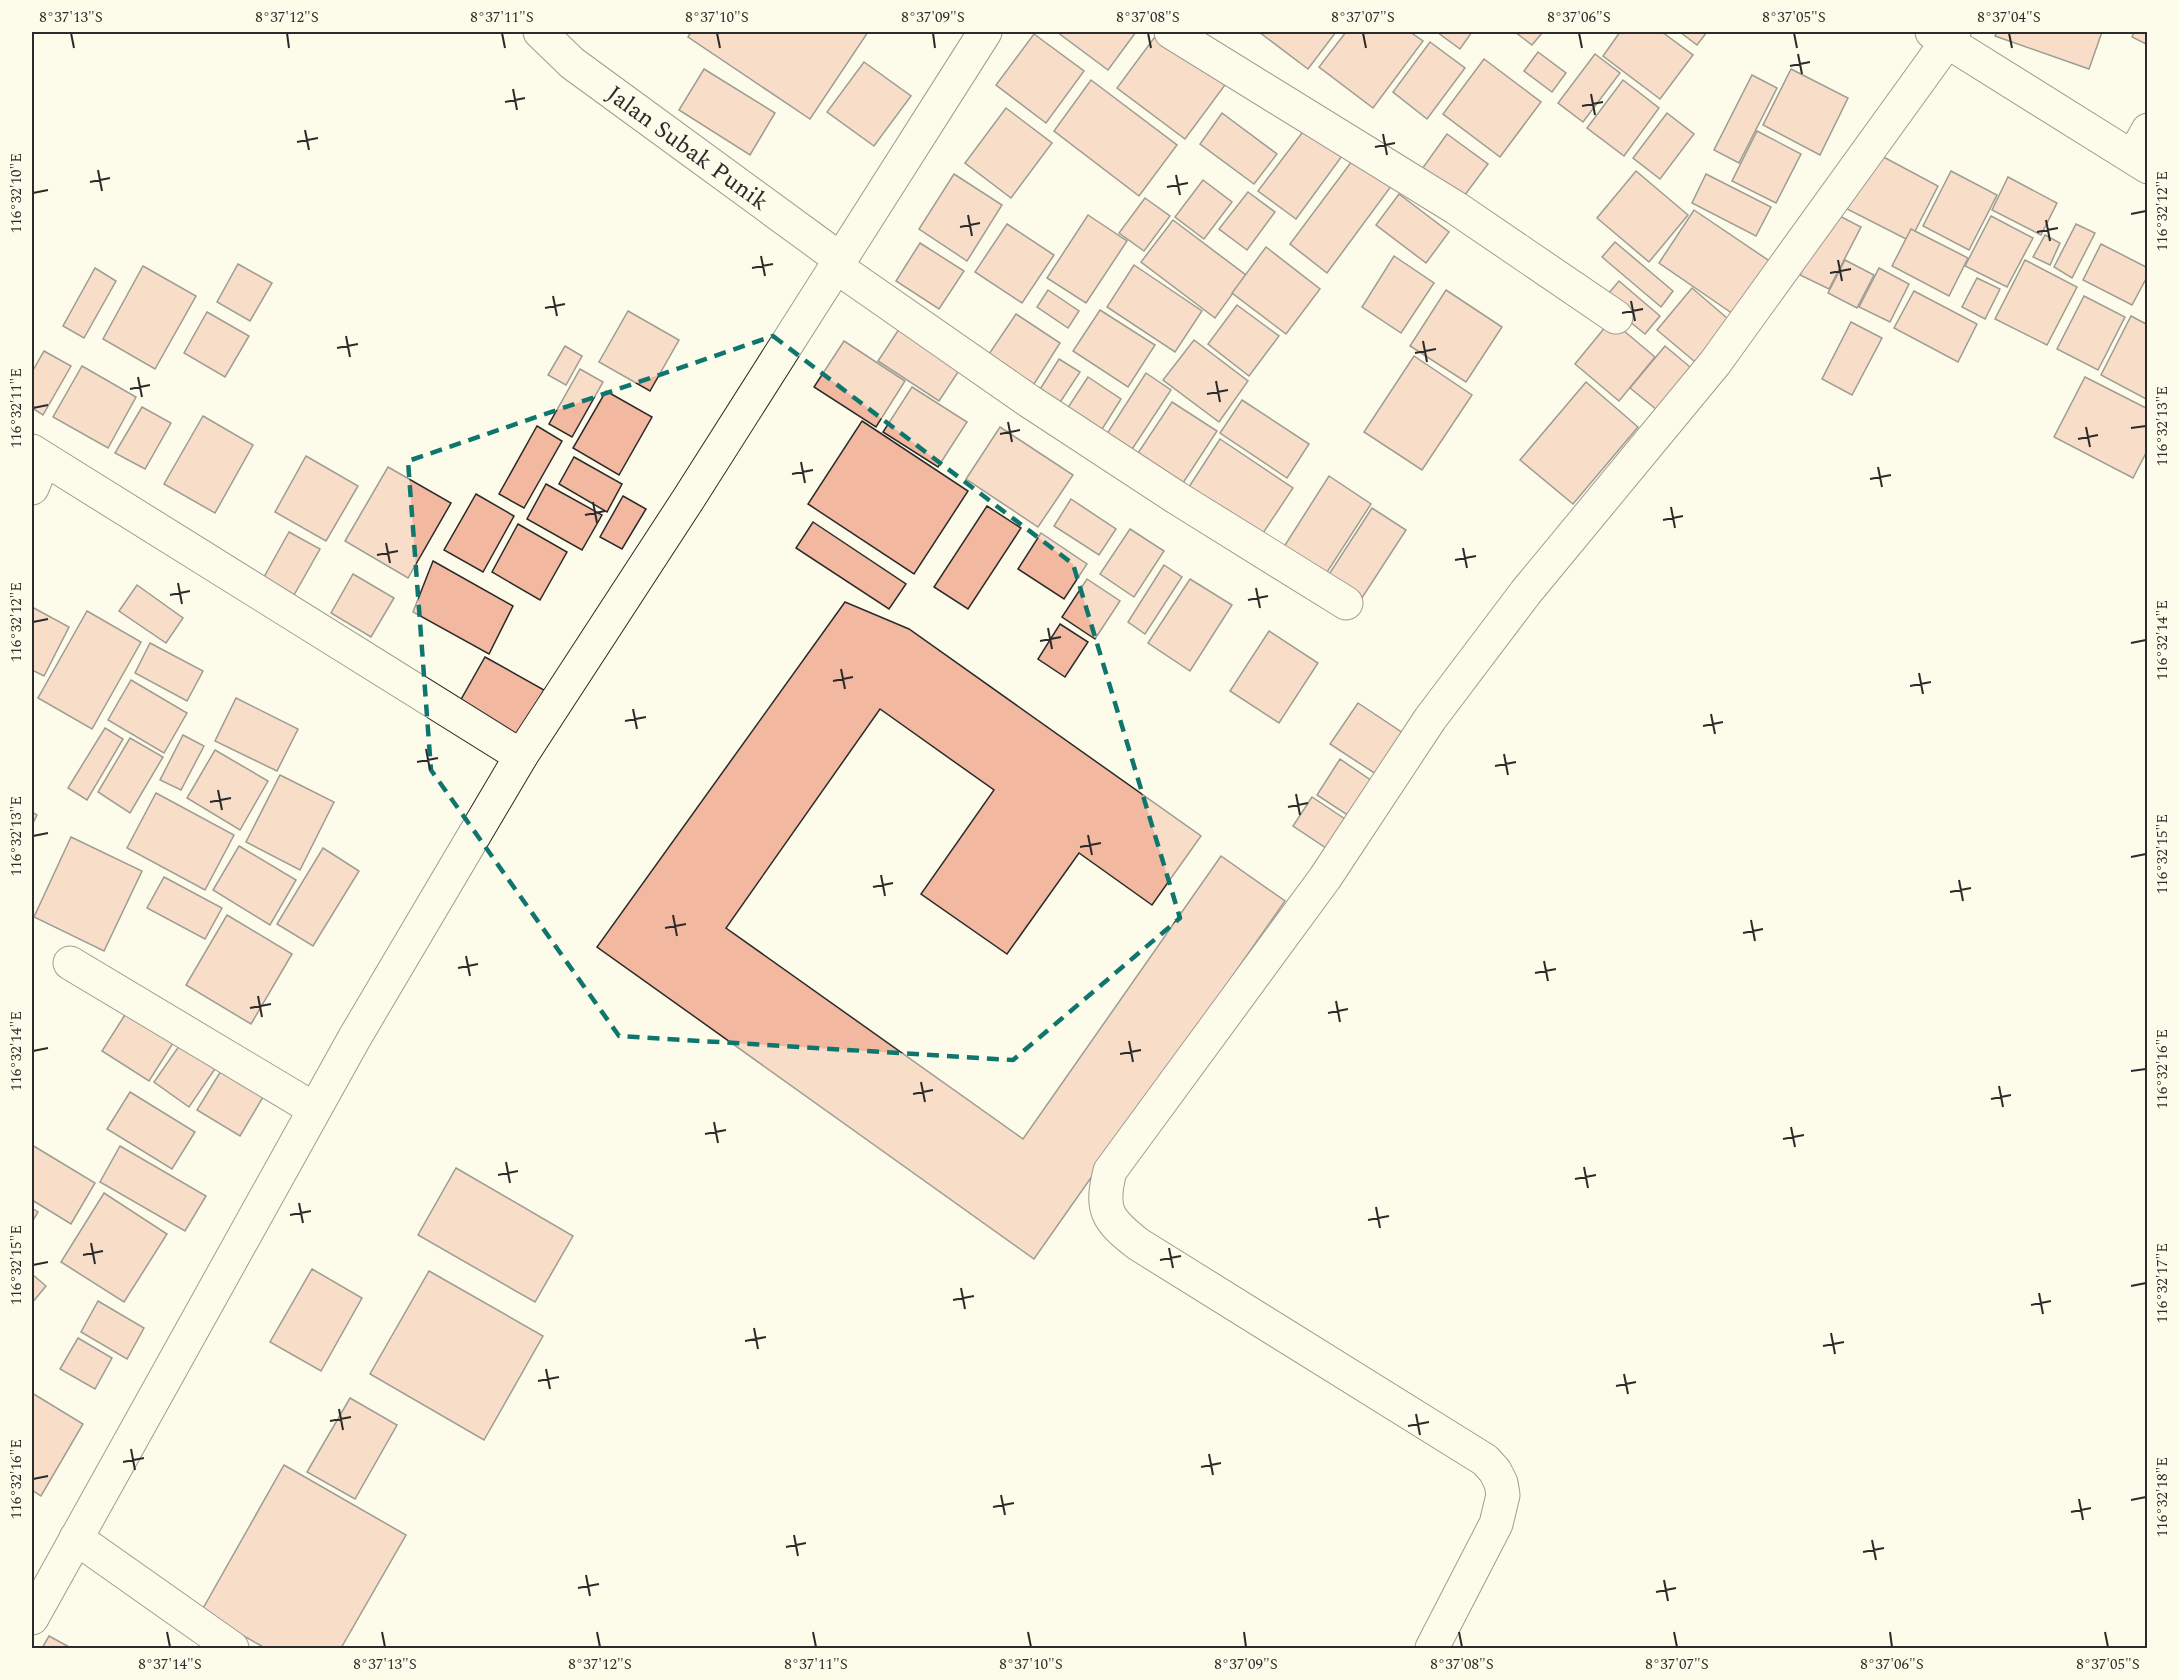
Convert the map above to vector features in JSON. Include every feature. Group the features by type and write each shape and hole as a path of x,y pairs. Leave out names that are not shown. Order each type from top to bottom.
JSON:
{"street":[{"name":"Jalan Subak Punik","path":"540,32 572,63 838,263 1029,401 1177,498 1346,603"},
{"path":"32,1618 354,1036 521,756 689,498 985,32"},
{"path":"1171,32 1455,208 1616,317"},
{"path":"1432,1648 1496,1524 1503,1495 1501,1483 1495,1471 1485,1460 1138,1244 1113,1224 1105,1200 1110,1170 1324,878 1430,719 1526,592 1715,363 1944,35 2143,151"},
{"path":"32,489 38,455 521,756"},
{"path":"70,963 314,1109"},
{"path":"76,1538 232,1648"}],"highlighted area":[{"path":"773,336 1073,564 1180,918 1013,1060 619,1036 431,770 408,461"}],"building":[{"path":"691,32 868,32 810,119 688,37"},
{"path":"1057,32 1136,32 1108,70"},
{"path":"1259,32 1336,32 1308,69"},
{"path":"1346,32 1410,32 1423,41 1373,108 1319,67"},
{"path":"1437,32 1472,32 1460,49"},
{"path":"1515,32 1543,32 1532,45"},
{"path":"1620,32 1662,32 1693,55 1660,99 1603,56"},
{"path":"1680,32 1707,32 1697,45"},
{"path":"1997,32 2102,32 2089,69 1995,36"},
{"path":"2134,32 2148,32 2148,45 2132,37"},
{"path":"1034,34 1084,71 1046,123 996,85"},
{"path":"1157,34 1225,85 1185,139 1117,88"},
{"path":"1430,42 1465,68 1427,119 1393,92"},
{"path":"1538,52 1566,73 1552,92 1524,71"},
{"path":"1595,54 1620,73 1583,122 1558,103"},
{"path":"1484,59 1541,102 1500,157 1443,114"},
{"path":"864,62 911,96 874,146 827,112"},
{"path":"704,69 775,113 750,155 679,110"},
{"path":"1791,69 1848,98 1820,155 1763,125"},
{"path":"1752,75 1777,88 1739,163 1714,150"},
{"path":"1091,80 1177,145 1139,196 1054,131"},
{"path":"1623,80 1659,108 1624,156 1587,128"},
{"path":"1006,108 1052,143 1011,198 965,163"},
{"path":"1222,113 1277,154 1254,184 1200,144"},
{"path":"1667,113 1694,134 1660,179 1633,158"},
{"path":"1305,129 1342,156 1296,219 1258,191"},
{"path":"1757,131 1801,154 1776,203 1732,181"},
{"path":"1447,134 1488,164 1462,199 1422,169"},
{"path":"1876,153 1938,186 1910,241 1847,209"},
{"path":"1355,157 1392,185 1327,273 1290,244"},
{"path":"1636,171 1688,215 1649,262 1597,218"},
{"path":"1951,171 1997,195 1969,250 1923,226"},
{"path":"954,174 1002,205 967,261 919,229"},
{"path":"1706,174 1771,207 1756,236 1692,203"},
{"path":"2008,177 2057,203 2041,235 1992,210"},
{"path":"1203,180 1232,202 1204,239 1175,217"},
{"path":"1248,192 1275,212 1247,250 1219,229"},
{"path":"1399,194 1449,232 1426,263 1376,225"},
{"path":"1145,198 1170,216 1144,251 1119,233"},
{"path":"1694,210 1774,264 1739,318 1659,263"},
{"path":"1832,212 1861,227 1829,289 1800,275"},
{"path":"1088,215 1127,241 1086,303 1047,278"},
{"path":"1991,216 2033,238 2007,287 1965,266"},
{"path":"1173,220 1246,275 1215,318 1141,262"},
{"path":"1007,224 1054,255 1022,303 975,272"},
{"path":"2076,224 2095,233 2072,278 2054,267"},
{"path":"1911,229 1968,258 1949,296 1892,266"},
{"path":"2045,235 2060,243 2050,265 2033,257"},
{"path":"1615,242 1673,291 1661,307 1602,257"},
{"path":"920,243 964,271 939,309 896,281"},
{"path":"2101,244 2148,268 2148,275 2132,305 2083,280"},
{"path":"1266,247 1320,289 1286,334 1232,293"},
{"path":"1394,256 1434,283 1401,333 1362,307"},
{"path":"1845,260 1874,275 1857,308 1828,293"},
{"path":"2025,260 2077,287 2047,345 1995,319"},
{"path":"238,264 272,283 250,321 217,302"},
{"path":"1134,265 1202,311 1175,352 1107,307"},
{"path":"143,266 196,296 155,369 103,339"},
{"path":"95,268 116,281 84,338 63,326"},
{"path":"1879,268 1909,284 1890,322 1859,307"},
{"path":"1977,278 2000,289 1985,319 1962,307"},
{"path":"1619,281 1660,316 1645,334 1603,300"},
{"path":"1692,288 1734,324 1700,366 1657,330"},
{"path":"1048,290 1079,311 1068,328 1037,307"},
{"path":"1446,290 1502,327 1466,382 1410,346"},
{"path":"1914,291 1977,324 1958,362 1894,328"},
{"path":"2084,296 2125,317 2098,370 2057,349"},
{"path":"1237,305 1279,336 1249,376 1208,344"},
{"path":"1100,310 1155,345 1128,387 1073,351"},
{"path":"628,311 679,340 650,391 599,362"},
{"path":"207,312 249,336 225,377 184,353"},
{"path":"1016,314 1060,343 1034,384 989,354"},
{"path":"2131,316 2148,325 2148,400 2101,375"},
{"path":"1611,320 1655,357 1619,401 1575,364"},
{"path":"1851,322 1882,338 1852,395 1822,379"},
{"path":"903,323 964,363 939,401 878,361"},
{"path":"1194,340 1248,381 1219,422 1163,380"},
{"path":"844,341 905,381 876,427 814,387"},
{"path":"565,346 582,356 566,385 548,375"},
{"path":"1665,346 1696,372 1662,414 1630,388"},
{"path":"44,351 71,366 43,415 32,408 32,372"},
{"path":"1414,356 1472,395 1422,470 1364,432"},
{"path":"1059,359 1080,372 1057,407 1037,394"},
{"path":"82,366 136,397 108,448 53,417"},
{"path":"580,369 603,382 572,437 549,424"},
{"path":"1146,373 1171,390 1125,460 1101,443"},
{"path":"1088,377 1121,399 1099,434 1065,412"},
{"path":"2085,377 2148,409 2148,449 2133,478 2054,437"},
{"path":"1586,382 1638,427 1573,504 1520,460"},
{"path":"912,387 967,422 938,467 883,432"},
{"path":"606,391 652,417 619,475 573,448"},
{"path":"1242,400 1309,444 1287,478 1220,433"},
{"path":"1172,402 1217,431 1181,486 1136,456"},
{"path":"142,407 171,423 145,469 115,453"},
{"path":"203,416 253,445 215,513 164,484"},
{"path":"862,421 968,491 914,574 808,504"},
{"path":"537,426 562,441 524,508 499,494"},
{"path":"1000,427 1073,475 1038,527 966,479"},
{"path":"1220,439 1293,488 1257,542 1185,493"},
{"path":"306,456 358,486 326,541 275,512"},
{"path":"574,457 622,484 607,512 559,484"},
{"path":"388,467 451,503 408,578 345,541"},
{"path":"1329,476 1371,504 1322,580 1280,553"},
{"path":"546,484 602,515 582,550 527,519"},
{"path":"476,494 514,516 483,572 444,550"},
{"path":"623,496 646,509 622,549 600,537"},
{"path":"1071,499 1116,529 1099,555 1054,526"},
{"path":"987,506 1021,528 968,609 934,587"},
{"path":"1372,508 1406,530 1358,604 1324,582"},
{"path":"813,522 906,584 889,609 796,548"},
{"path":"518,524 567,552 540,600 492,572"},
{"path":"1130,529 1164,551 1134,597 1100,574"},
{"path":"289,532 320,549 294,595 264,577"},
{"path":"1041,533 1087,564 1064,599 1018,569"},
{"path":"433,561 513,606 489,654 413,612"},
{"path":"1164,565 1182,577 1145,634 1128,622"},
{"path":"353,574 394,598 371,637 331,613"},
{"path":"1087,579 1120,601 1095,639 1062,617"},
{"path":"1190,579 1232,605 1190,671 1148,643"},
{"path":"137,585 183,618 166,643 119,611"},
{"path":"845,602 909,629 1201,836 1152,905 1079,853 1007,954 921,894 994,790 880,709 726,928 1023,1139 1221,856 1285,901 1034,1259 597,947"},
{"path":"32,607 69,627 44,676 32,670"},
{"path":"87,611 141,642 92,729 38,698"},
{"path":"1060,624 1088,642 1065,677 1038,659"},
{"path":"1269,631 1318,663 1279,723 1230,691"},
{"path":"150,643 203,671 187,701 135,673"},
{"path":"485,657 544,690 517,737 459,703"},
{"path":"131,680 187,713 164,753 108,720"},
{"path":"236,698 298,729 277,771 215,741"},
{"path":"1358,703 1409,737 1382,778 1330,744"},
{"path":"105,728 123,739 87,800 68,788"},
{"path":"183,735 204,746 181,790 160,780"},
{"path":"130,738 163,757 130,813 98,792"},
{"path":"215,750 268,781 240,830 187,798"},
{"path":"1340,759 1372,781 1349,816 1317,795"},
{"path":"280,775 334,802 300,870 246,842"},
{"path":"156,793 234,835 205,890 127,848"},
{"path":"1312,797 1354,825 1335,854 1293,826"},
{"path":"32,812 37,815 32,825"},
{"path":"71,837 142,871 104,951 34,917"},
{"path":"239,846 296,880 270,925 213,890"},
{"path":"323,848 359,871 313,946 277,924"},
{"path":"164,877 222,908 205,939 147,908"},
{"path":"227,915 292,954 251,1024 186,985"},
{"path":"128,1010 175,1040 149,1081 102,1051"},
{"path":"184,1039 219,1063 189,1107 154,1082"},
{"path":"224,1066 266,1092 240,1136 197,1110"},
{"path":"130,1092 195,1132 172,1169 107,1129"},
{"path":"32,1145 95,1183 71,1224 32,1200"},
{"path":"120,1146 206,1196 185,1231 100,1182"},
{"path":"456,1168 573,1236 535,1302 418,1235"},
{"path":"104,1193 167,1234 124,1302 61,1262"},
{"path":"32,1208 38,1212 32,1222"},
{"path":"312,1269 362,1298 321,1371 270,1342"},
{"path":"429,1271 543,1336 484,1440 370,1374"},
{"path":"32,1274 46,1286 32,1303"},
{"path":"98,1301 144,1328 127,1359 81,1332"},
{"path":"78,1338 112,1358 95,1389 60,1369"},
{"path":"32,1393 83,1424 41,1496 32,1490"},
{"path":"350,1398 397,1425 355,1499 307,1472"},
{"path":"284,1465 406,1535 341,1648 265,1648 201,1612"},
{"path":"49,1636 71,1648 42,1648"}]}
